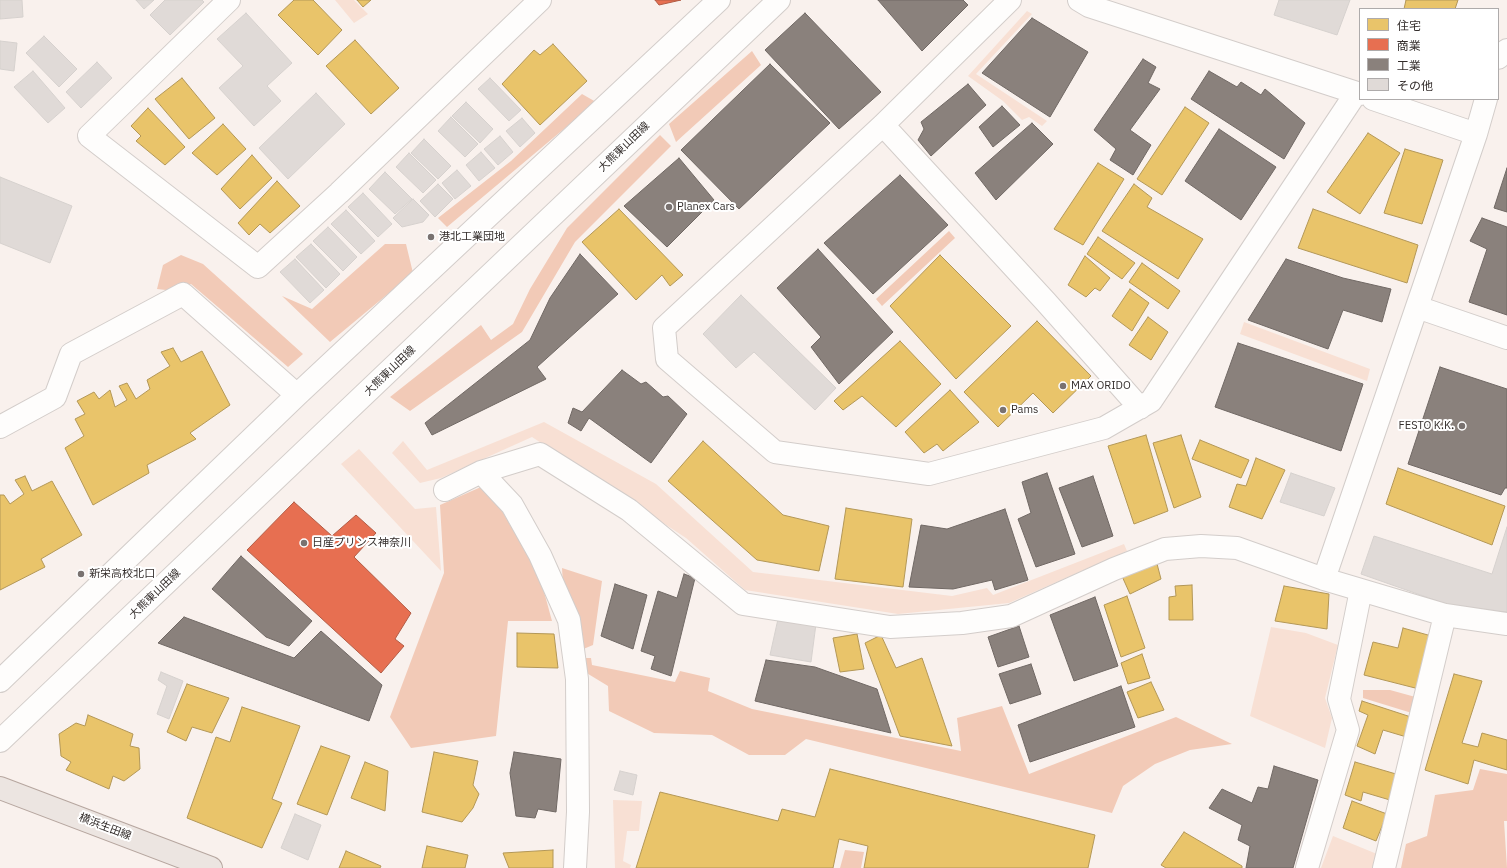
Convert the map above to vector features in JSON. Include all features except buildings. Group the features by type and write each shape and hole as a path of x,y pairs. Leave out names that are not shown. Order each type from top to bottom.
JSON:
{"main road":[{"name":"横浜生田線","path":"0,788 112,837 210,868"}],"street":[{"path":"229,0 89,136 258,267 339,192 540,0"},
{"path":"0,681 297,395 719,0"},
{"name":"大熊東山田線","path":"0,741 779,0"},
{"path":"1010,0 883,125 664,328 667,359 776,452 929,474 1104,428 1152,401 1360,100"},
{"path":"1079,0 1088,6 1359,95"},
{"path":"1499,57 1507,50"},
{"path":"1375,100 1476,134"},
{"path":"1324,579 1476,134 1486,100"},
{"path":"883,125 1046,302 1140,408"},
{"path":"0,427 55,397 72,354 183,294 297,395"},
{"path":"1417,307 1507,338"},
{"path":"445,490 481,472 540,454 629,510 743,604 890,627 962,623 1011,616 1114,569 1165,550 1201,546 1237,548 1324,579 1445,615 1507,624"},
{"path":"481,472 512,505 540,555 569,620 577,679 578,812 575,868"},
{"path":"1307,868 1348,730 1339,699 1360,590"},
{"path":"1384,868 1445,615"}],"shaded area":[{"path":"335,0 354,0 368,14 354,23"},
{"path":"1027,11 1032,14 976,74 1047,121 1042,126 1029,117 1022,120 1003,101 968,76"},
{"path":"752,51 761,65 676,142 669,124"},
{"path":"582,94 596,102 447,227 438,218 511,161"},
{"path":"660,135 671,146 575,242 522,332 410,411 390,397 481,325 491,340 513,324 530,289 567,228"},
{"path":"949,231 955,238 882,306 876,299"},
{"path":"385,244 406,244 413,273 330,342 282,296 312,309"},
{"path":"181,255 203,264 303,354 288,367 191,284 175,291 157,289 163,265"},
{"path":"1244,322 1370,369 1367,381 1240,334"},
{"path":"544,422 656,484 753,572 952,596 987,588 993,595 1124,544 1127,551 1009,603 898,614 745,590 686,538 532,437 441,478 420,483 392,453 403,441 427,470"},
{"path":"359,449 415,509 436,507 441,571 341,464"},
{"path":"481,487 501,509 540,577 552,621 508,621 496,736 411,748 390,717 444,573 440,505"},
{"path":"562,568 602,581 593,645 581,650 563,584"},
{"path":"1271,627 1306,633 1338,645 1325,698 1332,718 1325,748 1250,716"},
{"path":"581,658 591,658 592,665 675,682 680,671 710,678 708,691 752,709 961,751 957,718 1002,706 1029,774 1176,717 1232,744 1190,750 1155,764 1123,786 1112,813 806,739 785,755 749,755 712,735 654,733 609,711 608,686 580,669"},
{"path":"1363,690 1390,690 1419,698 1415,714 1363,698"},
{"path":"1480,769 1507,774 1507,821 1504,821 1507,868 1401,868 1406,844 1427,836 1435,795 1473,790"},
{"path":"613,800 642,801 639,831 627,831 623,861 631,865 630,868 615,868"},
{"path":"1333,836 1377,854 1372,868 1321,868"},
{"path":"845,850 864,852 861,868 840,868"}],"place":[{"name":"Planex Cars","path":"669,207"},
{"name":"港北工業団地","path":"431,237"},
{"name":"MAX ORIDO","path":"1063,386"},
{"name":"Pams","path":"1003,410"},
{"name":"FESTO K.K.","path":"1462,426"},
{"name":"日産プリンス神奈川","path":"304,543"},
{"name":"新栄高校北口","path":"81,574"}]}
